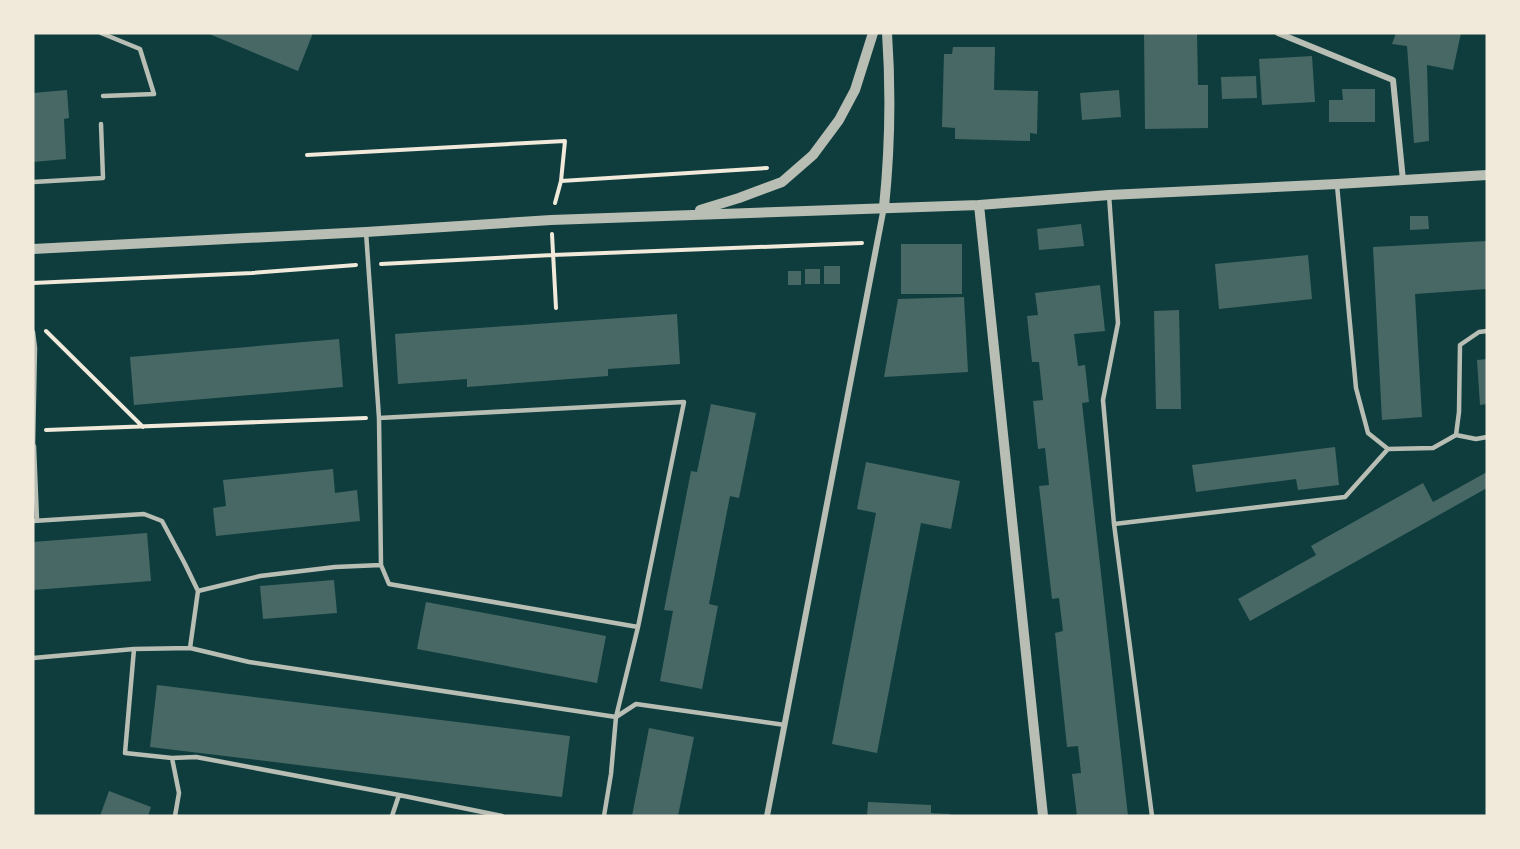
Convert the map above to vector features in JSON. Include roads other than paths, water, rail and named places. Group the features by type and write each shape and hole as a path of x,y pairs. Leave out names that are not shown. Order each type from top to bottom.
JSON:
{"street":[{"path":"685,215 782,182 813,155 839,120 855,90 873,33"},
{"path":"767,816 884,207 888,170 890,79 887,33"},
{"path":"1278,33 1393,80 1403,180"},
{"path":"33,249 551,220 979,205 1109,195 1487,175"},
{"path":"979,205 1043,816"}],"lane":[{"path":"101,33 140,49 154,94 103,96"},
{"path":"33,182 103,178 101,124"},
{"path":"1337,184 1356,388 1368,433 1388,449 1433,448 1456,435 1476,439 1487,437"},
{"path":"1109,195 1118,323 1103,400 1114,524 1152,816"},
{"path":"366,232 378,418 381,566 389,584 638,627"},
{"path":"1456,435 1459,412 1460,345 1479,332 1487,331"},
{"path":"33,333 35,348 33,446 35,521 144,514 162,521 198,591 190,648"},
{"path":"378,418 684,402 638,627 616,717 611,774 604,816"},
{"path":"1114,524 1345,497 1388,449"},
{"path":"198,591 260,576 335,567 381,566"},
{"path":"33,658 134,649 190,648 249,662 616,717 636,704 785,726"},
{"path":"134,649 125,753 172,758 196,757 502,816"},
{"path":"172,758 179,793 175,816"},
{"path":"392,816 399,795"}]}
